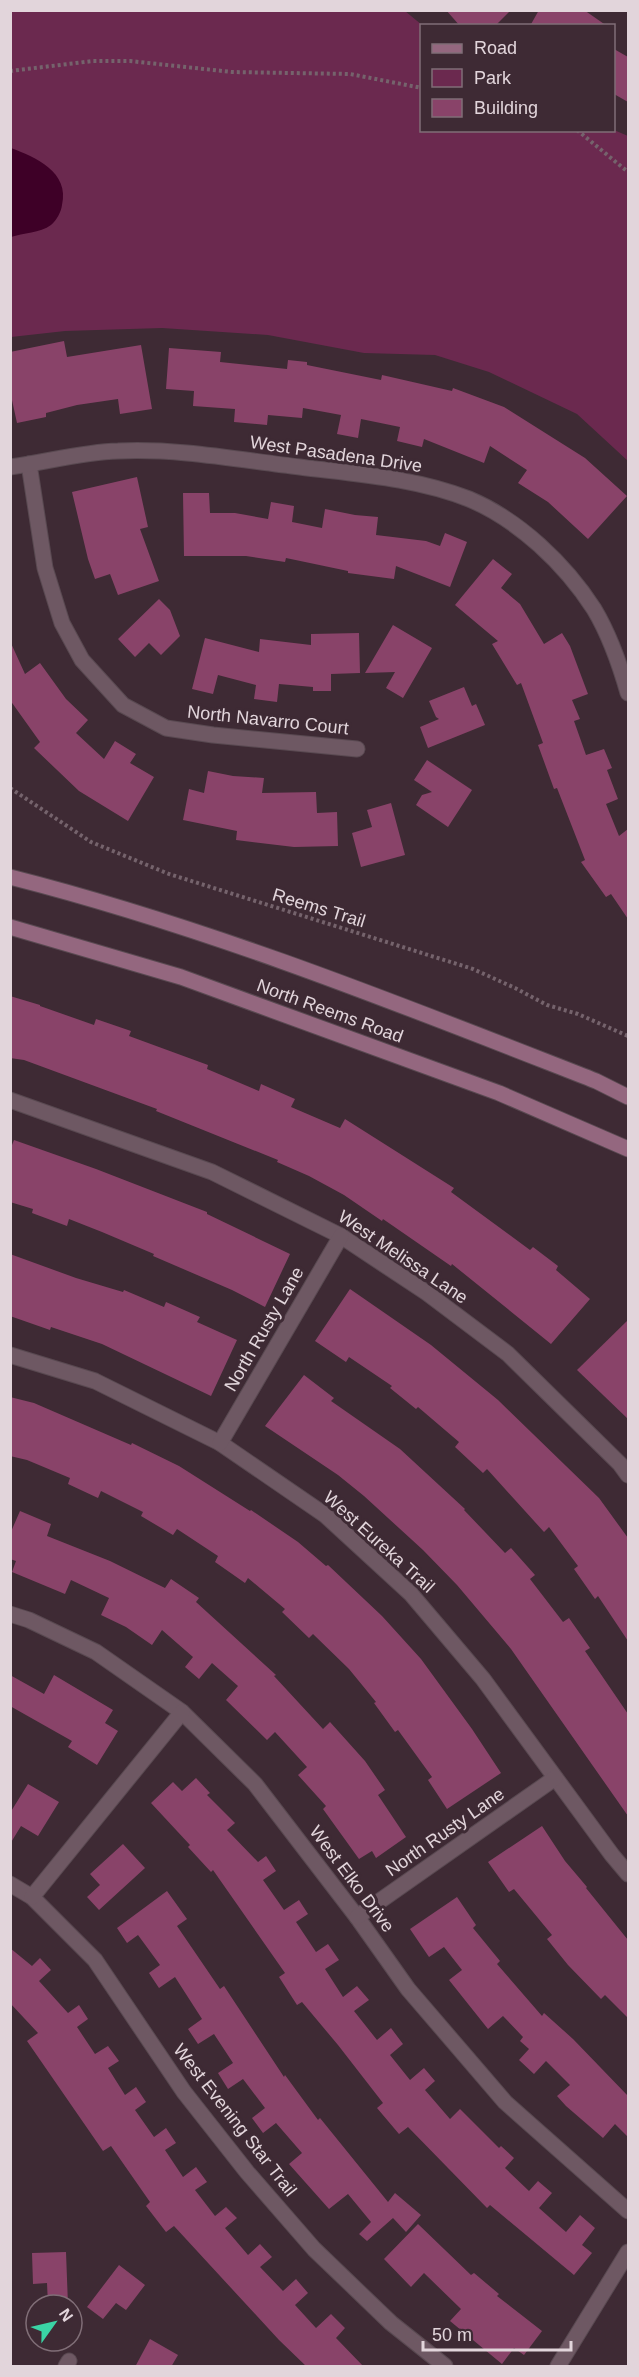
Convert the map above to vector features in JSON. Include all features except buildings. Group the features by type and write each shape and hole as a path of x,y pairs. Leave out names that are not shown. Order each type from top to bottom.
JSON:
{"main road":[{"name":"North Reems Road","path":"10,877 75,893 328,976 596,1081 628,1097"},
{"name":"North Reems Road","path":"10,927 192,981 499,1093 628,1149"}],"street":[{"name":"West Pasadena Drive","path":"10,466 80,454 120,451 168,453 371,475 418,484 470,500 506,520 541,546 568,576 594,610 624,663 628,693"},
{"name":"North Navarro Court","path":"29,464 45,568 62,623 82,660 123,705 166,728 213,735 357,749"},
{"name":"West Melissa Lane","path":"10,1100 212,1172 341,1236 427,1293 508,1354 626,1465"},
{"name":"North Rusty Lane","path":"220,1443 341,1236"},
{"name":"West Eureka Trail","path":"10,1355 95,1381 220,1443 325,1515 411,1594 483,1679 628,1874"},
{"name":"West Elko Drive","path":"10,1614 29,1620 96,1652 182,1713 255,1784 357,1917 408,1989 505,2102 628,2211"},
{"path":"32,1897 182,1713"},
{"name":"North Rusty Lane","path":"357,1917 555,1778"},
{"name":"West Evening Star Trail","path":"10,1884 32,1897 94,1960 184,2092 247,2172 314,2249 391,2324 445,2367"},
{"path":"558,2367 628,2252"}],"path":[{"path":"10,71 93,61 130,61 232,72 350,74 420,88"},
{"path":"579,132 628,172"},
{"name":"Reems Trail","path":"10,788 91,842 159,870 473,969 547,1005 578,1014 628,1036"}],"green space":[{"path":"10,11 405,11 421,24 420,132 615,130 628,136 628,461 577,414 489,372 435,355 364,353 268,335 162,328 65,331 11,337"}],"shaded area":[{"path":"11,148 40,161 56,175 63,193 61,210 51,225 11,237"}]}
